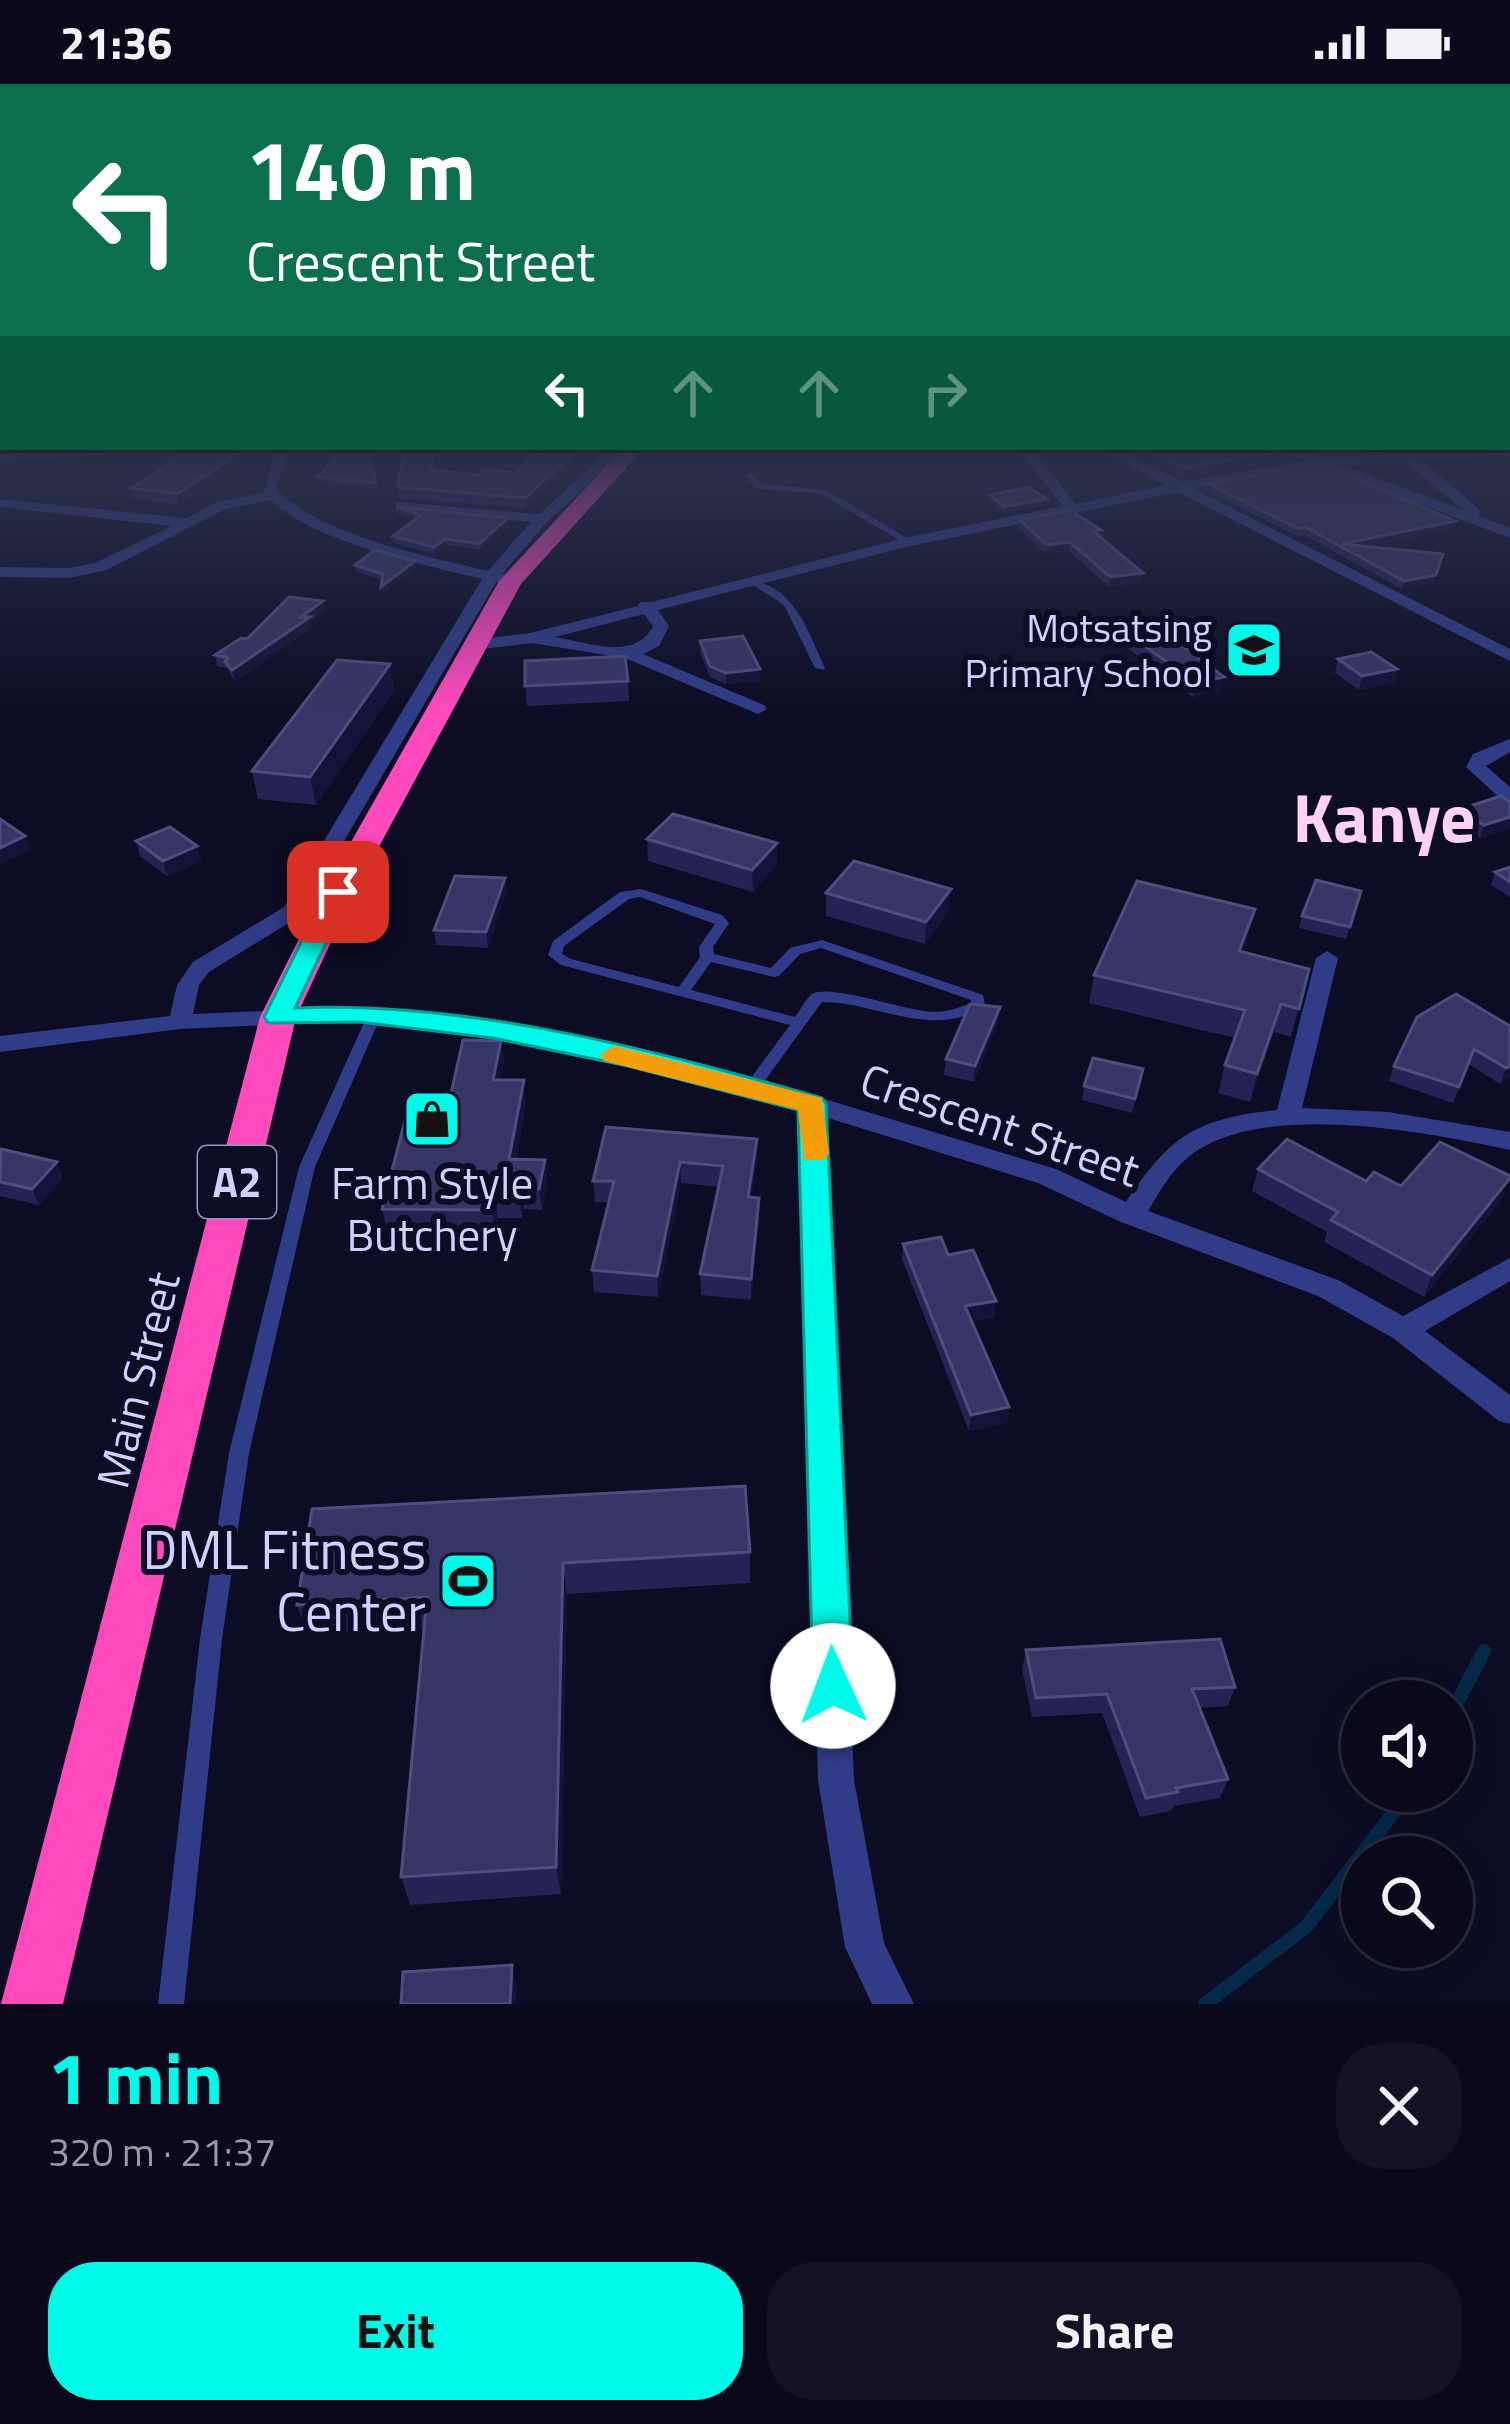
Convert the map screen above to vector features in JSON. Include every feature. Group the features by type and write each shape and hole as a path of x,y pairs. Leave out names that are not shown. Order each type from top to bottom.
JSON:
{"highway":[{"name":"Main Street","path":"32,2004 278,1017 338,892 473,645 502,579 549,533"}],"street":[{"path":"0,572 69,573 100,567 170,533"},
{"path":"340,533 502,579"},
{"path":"180,1022 188,985 201,968 292,911 533,533"},
{"path":"473,645 530,638 646,605 757,583 957,533"},
{"path":"1268,533 1510,656"},
{"path":"629,654 653,643 661,626 646,605"},
{"path":"530,638 629,654 758,709"},
{"path":"1510,745 1480,758 1475,767 1510,797"},
{"path":"1288,1115 1327,958"},
{"name":"Crescent Street","path":"0,1044 180,1022 374,1016 493,1030 628,1058 812,1104 1047,1176 1131,1215 1328,1288 1403,1330 1510,1412"},
{"path":"812,1104 836,1780 866,1947 895,2004"},
{"path":"1131,1215 1178,1150 1219,1130 1288,1115 1474,1133 1510,1142"},
{"path":"1403,1330 1510,1268"}],"lane":[{"path":"893,533 909,542"},
{"path":"757,583 788,603 820,668"},
{"path":"683,992 722,923 717,918 640,893 626,896 558,944 555,955 566,962 799,1023"},
{"path":"706,956 774,973 795,951 822,944 978,998 978,1005 959,1016 929,1019 836,995 818,997 750,1090"},
{"path":"171,2004 211,1640 238,1453 307,1167 374,1016"}],"building":[{"path":"492,533 479,544 445,539 434,547 393,536"},
{"path":"1034,533 1095,533 1143,573 1110,577 1070,542 1047,545"},
{"path":"1315,533 1398,533 1342,544 1443,554 1436,575 1404,581"},
{"path":"375,550 415,561 381,587 383,574 355,565"},
{"path":"289,597 323,601 301,617 310,617 232,670 225,662 228,658 215,655 247,639"},
{"path":"1155,624 1224,677 1196,683 1124,631"},
{"path":"743,636 760,669 726,673 710,666 700,641"},
{"path":"1371,652 1397,669 1362,676 1338,659"},
{"path":"625,656 628,681 525,686 525,661"},
{"path":"337,660 390,664 310,777 252,771"},
{"path":"1501,796 1510,802 1510,817 1484,825 1458,810"},
{"path":"673,814 777,843 752,870 647,839"},
{"path":"0,819 25,836 0,848"},
{"path":"170,827 197,846 163,861 136,841"},
{"path":"854,861 951,889 926,922 826,893"},
{"path":"1510,867 1510,882 1495,872"},
{"path":"455,876 505,878 486,932 434,930"},
{"path":"1316,880 1361,891 1350,927 1302,916"},
{"path":"1137,881 1255,909 1239,951 1309,969 1299,1009 1281,1004 1257,1074 1225,1065 1245,1010 1094,975"},
{"path":"1456,994 1510,1026 1510,1066 1474,1049 1459,1087 1394,1066 1417,1017"},
{"path":"970,1004 1000,1007 975,1066 946,1059"},
{"path":"463,1040 501,1041 493,1080 524,1080 509,1159 545,1160 539,1189 521,1188 519,1197 495,1197 492,1210 382,1209 411,1097 450,1098"},
{"path":"1093,1058 1143,1069 1135,1099 1084,1086"},
{"path":"606,1127 757,1139 748,1197 759,1198 751,1279 700,1274 723,1166 680,1162 657,1276 592,1270 614,1181 593,1181"},
{"path":"1287,1139 1366,1181 1374,1172 1401,1186 1440,1142 1510,1178 1432,1275 1331,1220 1338,1212 1258,1169"},
{"path":"1,1149 57,1162 32,1189 0,1182"},
{"path":"941,1237 948,1255 973,1250 996,1301 965,1306 1009,1407 971,1415 903,1244"},
{"path":"745,1486 750,1552 563,1563 556,1867 401,1877 427,1597 297,1605 312,1509"},
{"path":"1220,1639 1235,1687 1192,1689 1228,1779 1146,1798 1107,1694 1036,1698 1026,1650"},
{"path":"512,1965 510,2004 401,2004 403,1972"}],"waterway":[{"path":"1469,1680 1484,1651"},
{"path":"1205,2004 1306,1927 1394,1812"}],"slow traffic":[{"path":"614,1055 812,1104 814,1153"}],"place":[{"name":"Motsatsing Primary School","path":"1254,650"},
{"name":"Farm Style Butchery","path":"432,1119"},
{"name":"DML Fitness Center","path":"468,1581"}],"district":[{"name":"Kanye","path":"1384,818"}],"route":[{"path":"338,892 278,1017 360,1014 493,1030 812,1104 833,1686"}]}
